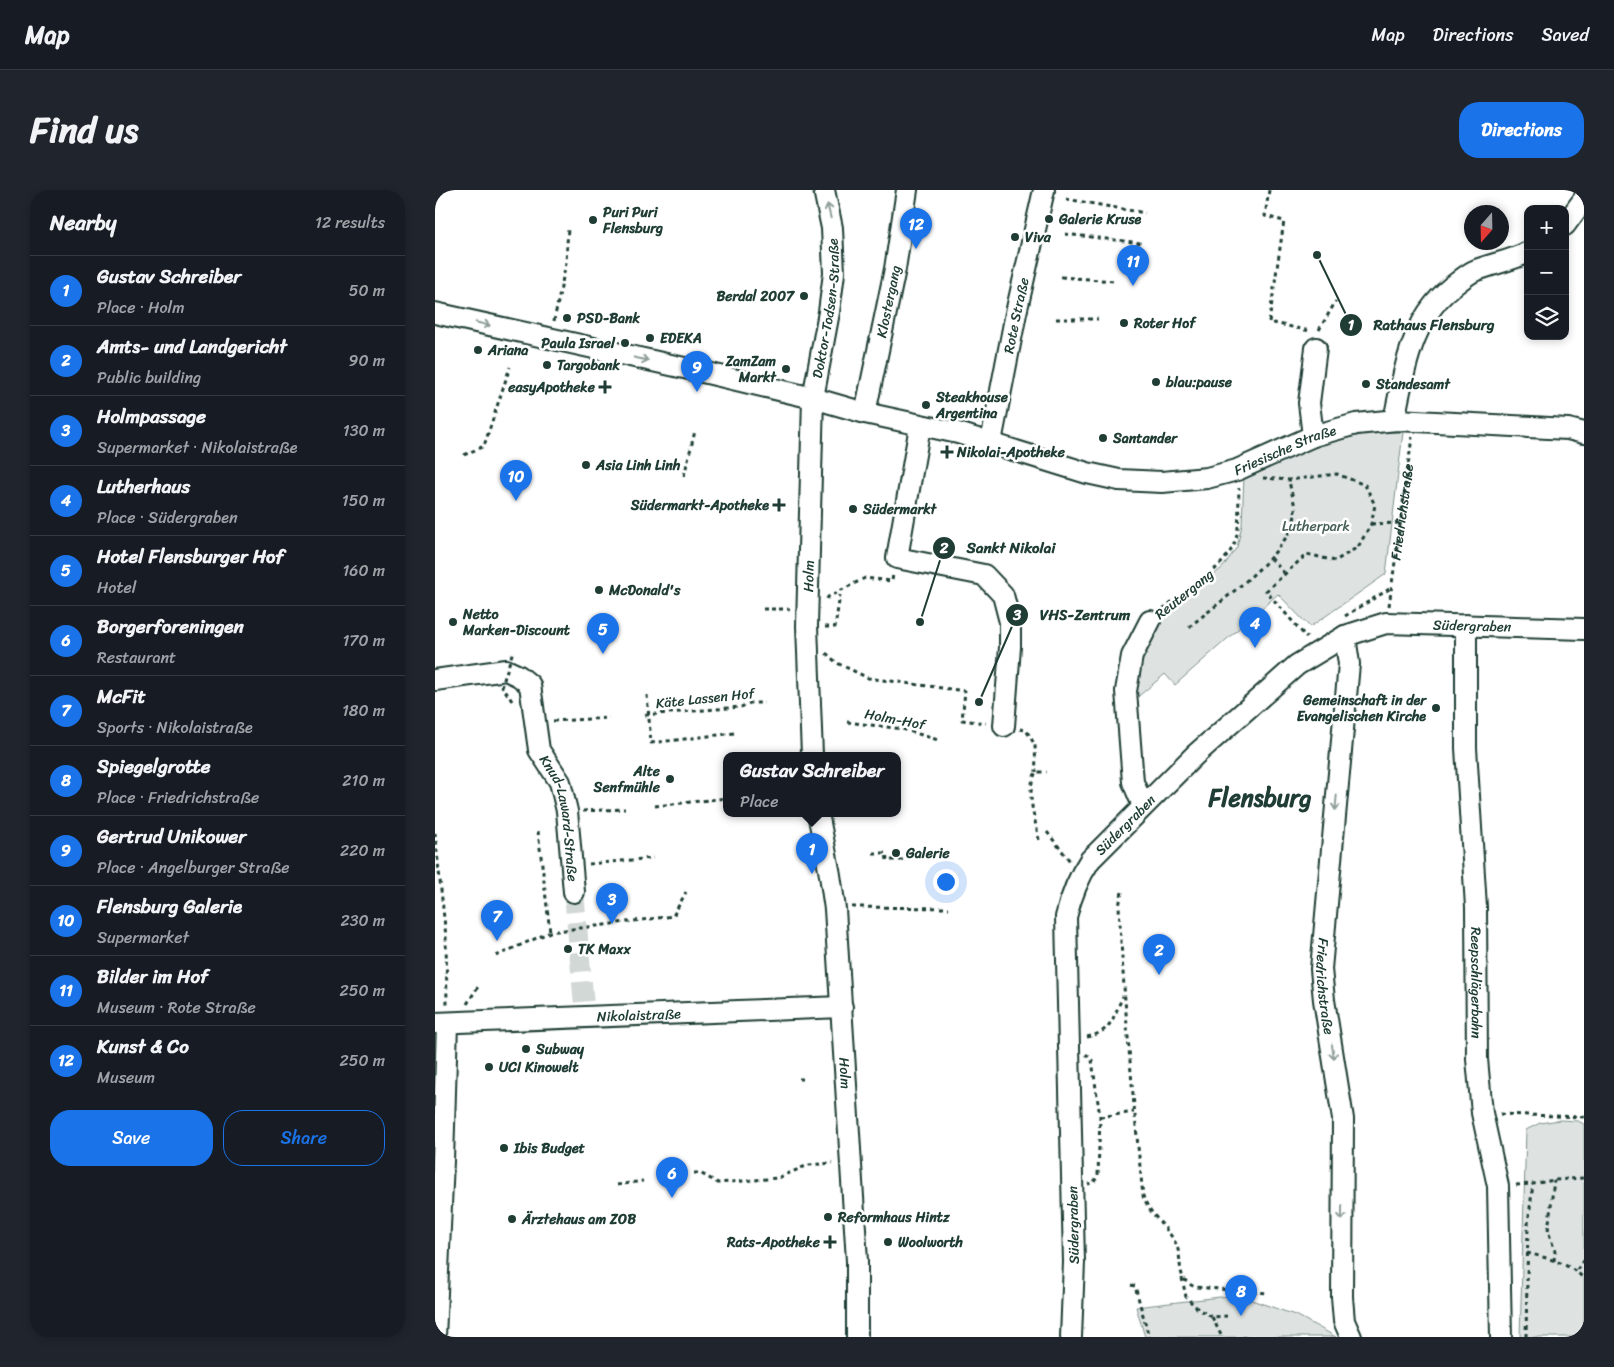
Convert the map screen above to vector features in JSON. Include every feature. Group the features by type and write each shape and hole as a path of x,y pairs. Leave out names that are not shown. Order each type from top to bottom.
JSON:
{"street":[{"name":"Doktor-Todsen-Straße","path":"813,398 829,312 834,273 832,228 824,190"},
{"name":"Klostergang","path":"865,413 895,269 907,190"},
{"name":"Rote Straße","path":"991,442 1016,314 1044,190"},
{"path":"1569,220 1584,199"},
{"path":"1394,420 1410,348 1423,319 1436,300 1472,272 1524,253"},
{"path":"435,314 813,398 865,413 991,442"},
{"path":"1313,436 1309,403 1316,348"},
{"name":"Holm","path":"812,752 808,610 813,398"},
{"name":"Friesische Straße","path":"991,442 1087,473 1119,480 1162,482 1207,478 1237,470 1313,436 1356,424 1394,420 1568,429 1584,433"},
{"path":"920,426 897,558 984,575 1003,595 1010,622 1004,726"},
{"name":"Reutergang","path":"1143,806 1133,782 1126,692 1132,656 1150,621"},
{"name":"Südergraben","path":"1071,1337 1074,1262 1066,917 1081,874 1090,860 1195,756 1290,672 1345,636 1386,623 1584,629"},
{"name":"Reepschlägerbahn","path":"1466,625 1466,748 1476,907 1477,1059 1482,1113 1498,1186 1501,1337"},
{"name":"Friedrichstraße","path":"1345,636 1349,664 1321,969 1324,1000 1343,1119 1342,1279 1347,1329"},
{"name":"Knud-Laward-Straße","path":"435,680 506,670 519,676 531,685 539,750 560,782 567,811 574,892"},
{"name":"Holm","path":"819,817 835,909 857,1261 857,1337"},
{"name":"Nikolaistraße","path":"441,1023 842,1007"},
{"path":"435,1337 443,1161 441,1023"}],"path":[{"path":"1269,190 1265,216 1284,221 1269,322 1317,333 1336,302"},
{"path":"1066,199 1145,213"},
{"path":"550,339 566,263 567,227"},
{"path":"1065,234 1141,243"},
{"path":"1127,241 1128,235"},
{"path":"1061,277 1114,281"},
{"path":"1057,319 1098,319"},
{"path":"464,455 484,446 510,367"},
{"name":"Friedrichstraße","path":"1389,603 1415,421"},
{"path":"684,476 695,430"},
{"name":"Reutergang","path":"1150,621 1219,565 1233,546 1237,526 1239,484 1237,470"},
{"path":"1255,478 1289,480 1337,474 1365,485 1375,505 1371,524 1357,546 1335,561 1307,554 1266,591 1319,652"},
{"path":"1189,626 1271,558 1288,535 1295,514 1289,480"},
{"path":"1371,524 1400,523"},
{"path":"1271,558 1285,574"},
{"path":"828,597 865,578 892,581"},
{"path":"822,627 835,627 840,595"},
{"path":"763,609 808,610"},
{"path":"822,650 837,663 868,678 965,691 962,720 969,721"},
{"path":"512,700 502,686 513,651"},
{"path":"647,694 646,715 651,743 734,733"},
{"name":"Käte Lassen Hof","path":"646,715 764,703"},
{"path":"536,722 609,718"},
{"name":"Holm-Hof","path":"847,722 902,729 938,740"},
{"path":"1026,730 1035,746 1036,772 1031,781 1030,791 1039,840"},
{"path":"1036,772 1047,772"},
{"path":"655,806 723,798"},
{"path":"567,811 625,809"},
{"path":"538,831 550,932"},
{"path":"1047,832 1081,874"},
{"path":"435,833 446,937 441,1023"},
{"path":"873,853 886,853 887,860 907,860"},
{"path":"572,866 653,858"},
{"path":"496,956 550,932 673,916 686,892"},
{"path":"1122,892 1119,906 1124,994 1143,1196 1147,1207 1177,1246 1186,1296 1198,1309 1212,1317 1227,1316"},
{"path":"850,907 949,908"},
{"path":"465,1009 479,985"},
{"path":"1069,1038 1095,1035 1108,1028 1124,994"},
{"path":"1085,1053 1092,1060 1100,1117 1098,1175"},
{"path":"1100,1117 1134,1112"},
{"path":"1482,1113 1584,1117"},
{"path":"694,1173 701,1173 718,1183 778,1178 808,1165 851,1162"},
{"path":"1525,1337 1528,1224 1533,1184 1554,1180 1584,1178"},
{"path":"1554,1180 1549,1231 1555,1251 1554,1261"},
{"path":"617,1185 643,1181"},
{"path":"1527,1253 1577,1270 1584,1279"},
{"path":"1577,1270 1584,1259"},
{"path":"1182,1277 1186,1283 1195,1287 1267,1293"},
{"path":"1131,1284 1135,1286 1149,1337"},
{"path":"1212,1317 1222,1337"}],"green space":[{"name":"Lutherpark","path":"1403,432 1386,574 1310,627 1278,594 1175,685 1165,674 1134,700 1135,675 1154,628 1173,608 1223,567 1237,547 1242,525 1244,475 1318,445 1370,433"},
{"path":"1560,1120 1578,1121 1584,1124 1584,1337 1520,1337 1526,1130 1540,1123"},
{"path":"1237,1295 1298,1316 1336,1337 1145,1337 1136,1307"}],"tunnel":[{"path":"574,892 585,1017"}],"place":[{"name":"Galerie Kruse","path":"1049,219"},
{"name":"Puri Puri Flensburg","path":"593,220"},
{"name":"Viva","path":"1015,237"},
{"name":"Kunst & Co","path":"916,249"},
{"name":"Rathaus Flensburg","path":"1317,255"},
{"name":"Bilder im Hof","path":"1133,286"},
{"name":"Berdal 2007","path":"804,296"},
{"name":"PSD-Bank","path":"567,318"},
{"name":"Roter Hof","path":"1124,323"},
{"name":"EDEKA","path":"650,338"},
{"name":"Paula Israel","path":"625,343"},
{"name":"Ariana","path":"478,350"},
{"name":"Targobank","path":"547,365"},
{"name":"ZamZam Markt","path":"786,369"},
{"name":"blau:pause","path":"1156,382"},
{"name":"Standesamt","path":"1366,384"},
{"name":"easyApotheke","path":"605,387"},
{"name":"Gertrud Unikower","path":"697,392"},
{"name":"Steakhouse Argentina","path":"926,405"},
{"name":"Santander","path":"1103,438"},
{"name":"Nikolai-Apotheke","path":"947,452"},
{"name":"Asia Linh Linh","path":"586,465"},
{"name":"Flensburg Galerie","path":"516,501"},
{"name":"Südermarkt-Apotheke","path":"779,505"},
{"name":"Südermarkt","path":"853,509"},
{"name":"McDonald's","path":"599,590"},
{"name":"Netto Marken-Discount","path":"453,622"},
{"name":"Sankt Nikolai","path":"920,622"},
{"name":"Lutherhaus","path":"1255,648"},
{"name":"Hotel Flensburger Hof","path":"603,654"},
{"name":"VHS-Zentrum","path":"979,702"},
{"name":"Gemeinschaft in der Evangelischen Kirche","path":"1436,708"},
{"name":"Alte Senfmühle","path":"670,779"},
{"name":"Galerie","path":"896,853"},
{"name":"Gustav Schreiber","path":"812,874"},
{"name":"Holmpassage","path":"612,924"},
{"name":"McFit","path":"497,941"},
{"name":"TK Maxx","path":"568,949"},
{"name":"Amts- und Landgericht","path":"1159,975"},
{"name":"Subway","path":"526,1049"},
{"name":"UCI Kinowelt","path":"489,1067"},
{"name":"Ibis Budget","path":"504,1148"},
{"name":"Borgerforeningen","path":"672,1198"},
{"name":"Reformhaus Hintz","path":"828,1217"},
{"name":"Ärztehaus am ZOB","path":"512,1219"},
{"name":"Rats-Apotheke","path":"830,1242"},
{"name":"Woolworth","path":"888,1242"},
{"name":"Spiegelgrotte","path":"1241,1316"}],"district":[{"name":"Flensburg","path":"1260,798"}]}
